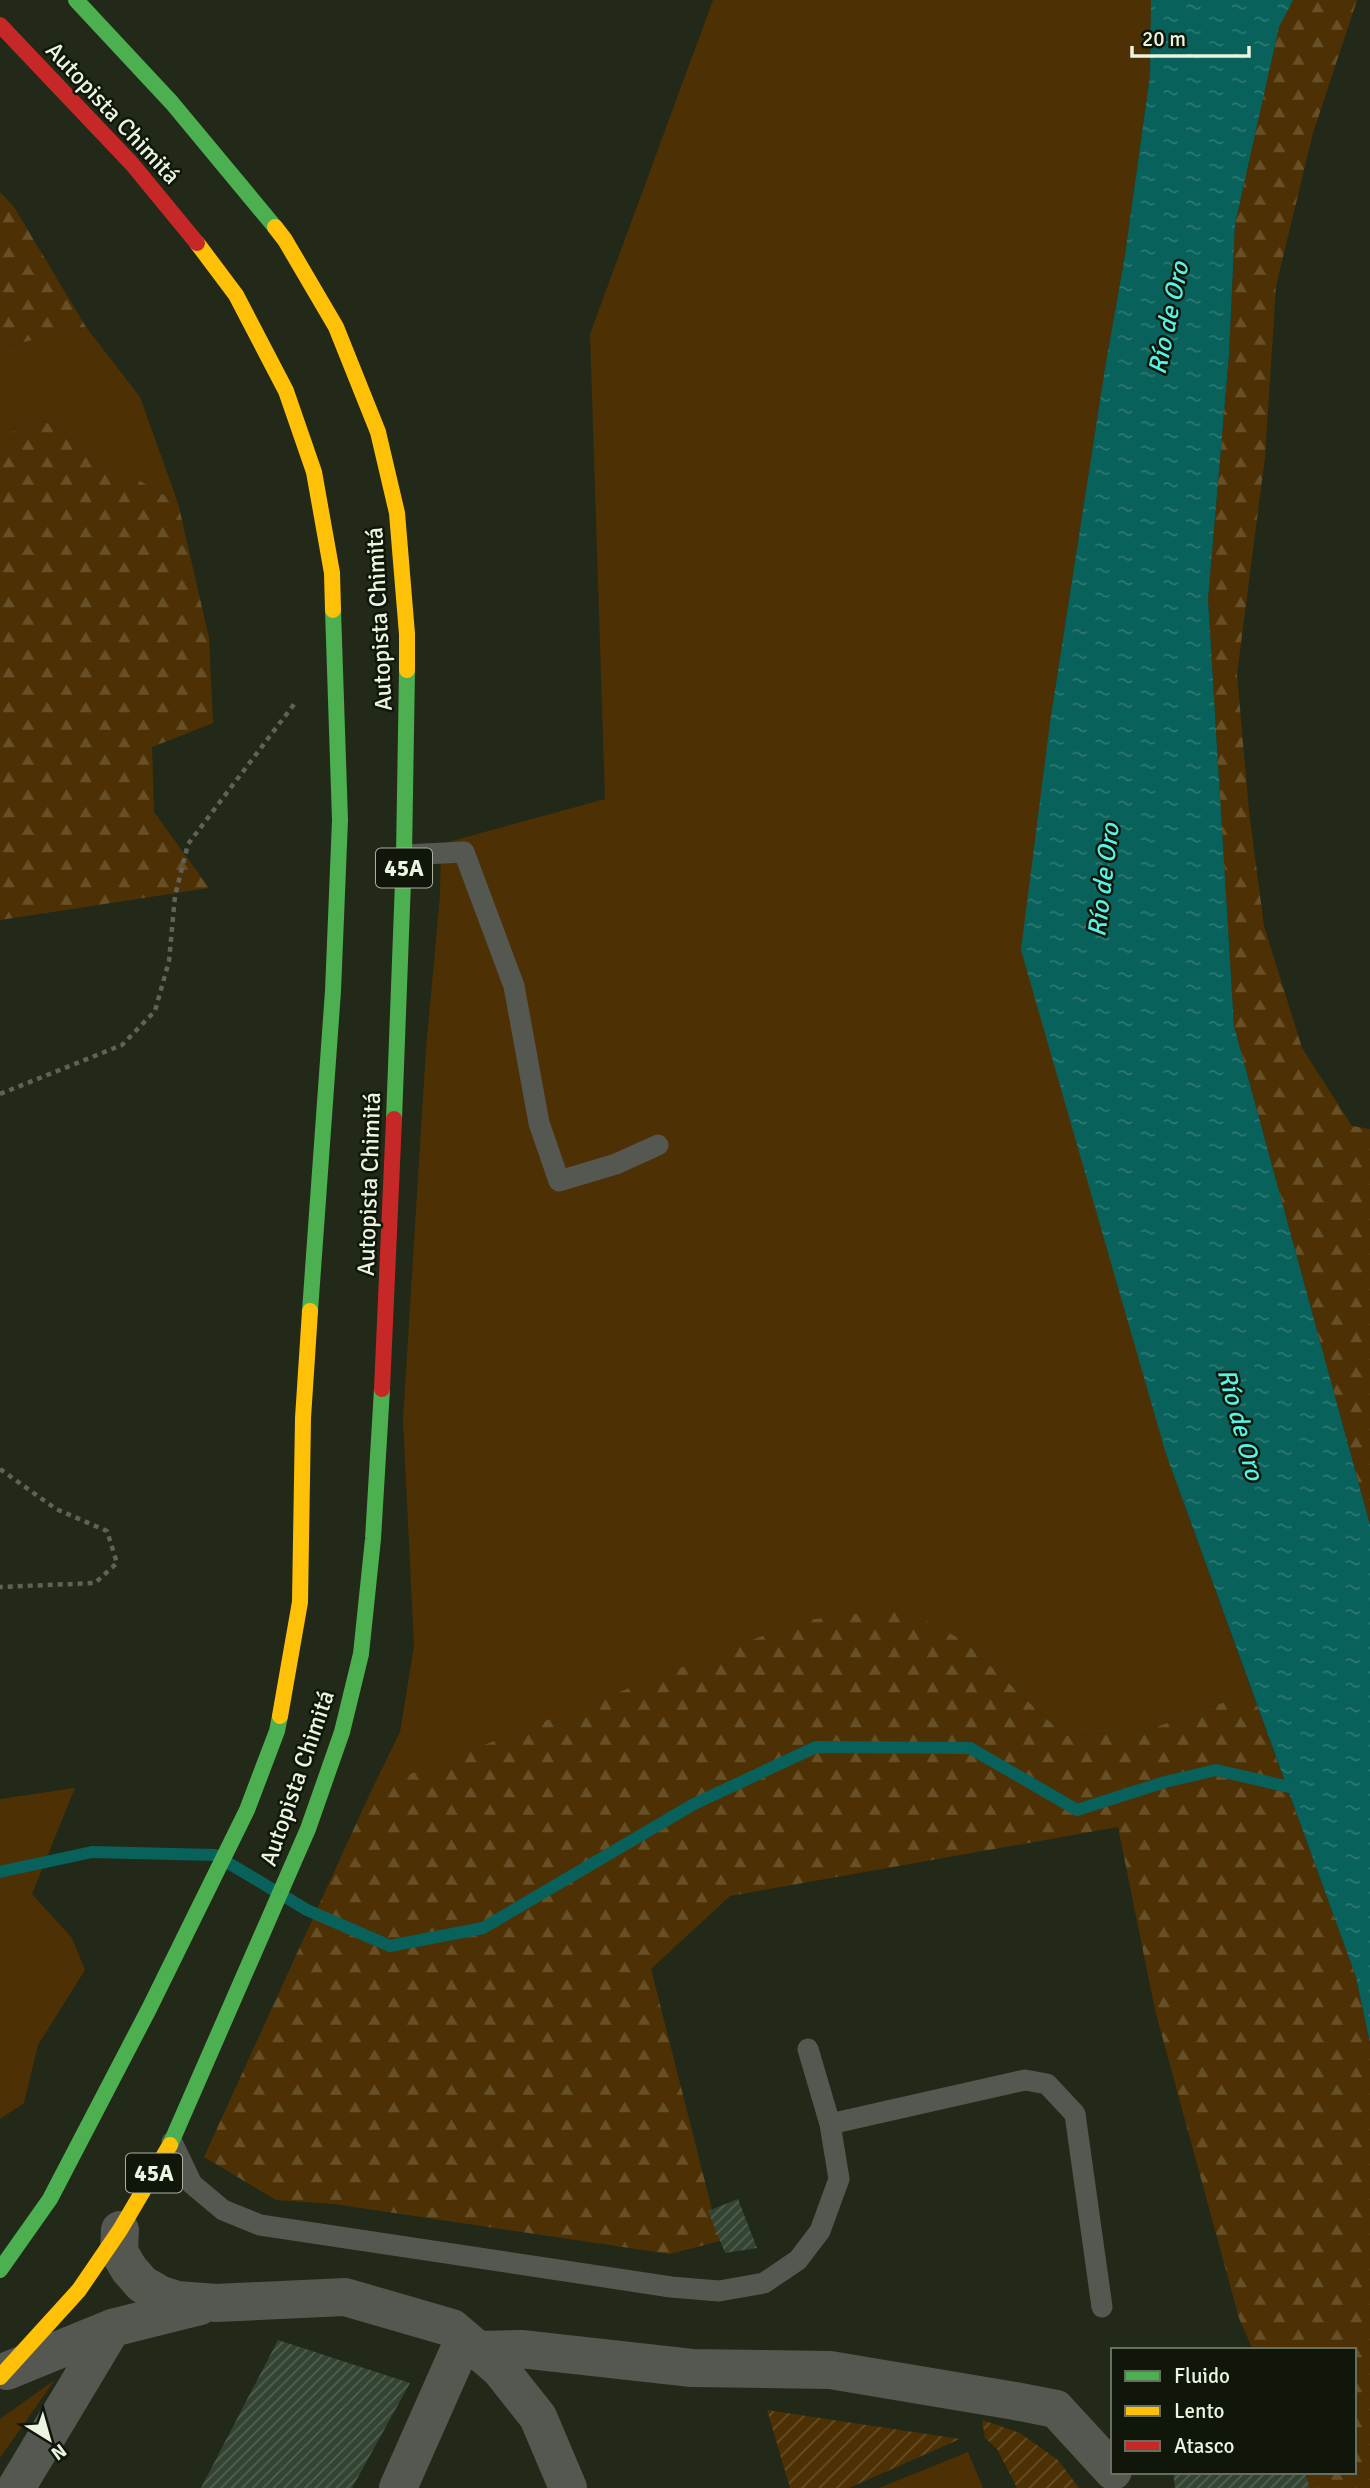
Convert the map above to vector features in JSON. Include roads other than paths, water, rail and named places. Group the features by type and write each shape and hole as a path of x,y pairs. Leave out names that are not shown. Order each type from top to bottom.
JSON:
{"highway":[{"name":"Autopista Chimitá","path":"2,2369 79,2290 120,2230 173,2142 308,1829 342,1732 360,1654 373,1539 386,1324 404,855 407,634 397,513 378,432 336,327 285,240 172,103 76,0"},
{"name":"Autopista Chimitá","path":"0,25 132,164 188,230 236,295 286,391 314,472 332,573 340,820 333,991 303,1418 300,1602 277,1731 247,1810 149,2009 50,2199 0,2270"}],"street":[{"path":"120,2230 119,2252 129,2269 142,2284 177,2300 216,2303 345,2297 452,2328 500,2369 538,2417 568,2488"},
{"path":"2,2369 112,2328 216,2303"},
{"path":"16,2488 112,2328"},
{"path":"471,2344 692,2368 830,2370 1056,2409 1111,2470"},
{"path":"398,2488 471,2344"},
{"path":"1115,2474 1128,2488"}],"lane":[{"path":"404,855 464,852 514,986 539,1123 559,1181 616,1164 658,1145"},
{"path":"173,2142 192,2184 223,2210 260,2225 671,2287 719,2291 764,2283 798,2260 820,2231 839,2179 830,2124 808,2049"},
{"path":"830,2124 1025,2080 1047,2084 1075,2114 1102,2307"}],"water":[{"name":"Río de Oro","path":"1151,0 1293,0 1279,27 1235,224 1229,355 1208,599 1234,1026 1370,1525 1370,2043 1356,1977 1166,1454 1021,950 1050,722 1125,255 1150,75"}],"waterway":[{"path":"0,1872 92,1852 215,1855 307,1910 390,1946 483,1928 694,1804 816,1747 970,1748 1077,1810 1165,1782 1216,1770 1302,1790"}]}
